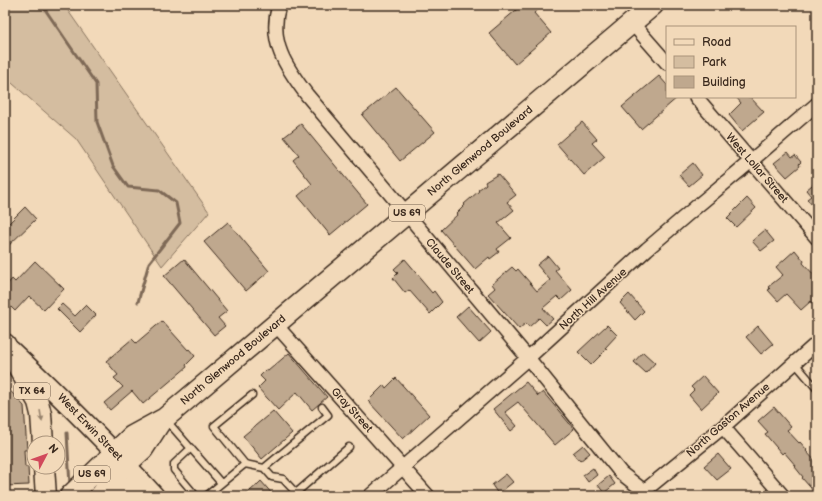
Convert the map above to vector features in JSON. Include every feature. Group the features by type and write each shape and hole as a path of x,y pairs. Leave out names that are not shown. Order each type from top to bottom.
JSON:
{"main road":[{"name":"North Glenwood Boulevard","path":"121,458 132,436 163,420 653,5"},
{"name":"TX 64","path":"5,344 38,402 41,414 42,435"},
{"name":"West Erwin Street","path":"5,344 62,397 121,458 154,496"},
{"name":"US 69","path":"70,496 121,458"},
{"name":"US 69","path":"100,496 112,480 121,458"},
{"path":"45,475 46,496"},
{"path":"100,496 113,489 127,487 150,496"}],"street":[{"name":"Claude Street","path":"279,5 275,29 278,46 284,62 307,95 528,358 621,473 641,494"},
{"path":"632,22 666,62"},
{"name":"West Lollar Street","path":"697,98 817,238"},
{"name":"North Hill Avenue","path":"370,496 528,358 647,249 817,104"},
{"name":"Gray Street","path":"275,324 428,496"},
{"name":"North Gaston Avenue","path":"641,494 723,427 817,343"},
{"path":"723,427 783,496"}],"lane":[{"path":"794,362 817,389"},
{"path":"252,395 214,426 245,464 264,468 272,477 283,479 297,494 349,447"},
{"path":"264,468 328,415 322,407"},
{"path":"163,420 191,448 221,483"},
{"path":"191,448 174,464 174,470 196,496"},
{"path":"206,496 245,464"}],"green space":[{"path":"5,5 64,5 209,212 162,266 76,139 5,77"}],"building":[{"path":"522,5 543,5 534,13 551,33 515,64 489,33"},
{"path":"659,76 666,84 666,98 677,98 641,129 622,107"},
{"path":"396,87 435,132 400,161 362,115"},
{"path":"737,98 751,98 764,112 742,131 729,115 741,103"},
{"path":"582,122 597,139 592,143 605,157 584,175 557,144"},
{"path":"301,124 367,204 330,235 298,196 312,184 293,160 299,155 284,137"},
{"path":"788,152 792,157 795,155 801,162 799,164 800,166 787,177 774,163"},
{"path":"693,163 702,175 689,186 679,175"},
{"path":"498,174 516,195 507,202 514,210 498,223 511,238 497,249 499,252 490,259 489,257 475,269 441,230 458,214 457,213 465,205 464,204 486,184 485,182"},
{"path":"817,181 817,211 807,199 811,196 806,190"},
{"path":"747,198 756,208 736,227 727,218"},
{"path":"25,207 36,219 5,249 5,227"},
{"path":"228,222 269,271 246,291 204,242"},
{"path":"765,230 774,241 761,251 752,241"},
{"path":"795,250 804,261 803,263 817,278 817,308 811,301 801,310 786,294 778,301 768,290 770,289 768,287 783,275 776,267"},
{"path":"548,256 558,268 555,270 572,290 561,300 557,296 543,308 553,319 546,325 539,318 529,327 526,323 519,329 488,294 495,288 492,284 512,267 516,271 518,269 537,291 550,280 537,265"},
{"path":"184,259 227,311 218,318 225,326 214,335 164,276"},
{"path":"405,259 432,293 434,291 442,302 430,314 409,290 405,293 393,278 398,273 394,269"},
{"path":"35,261 64,289 44,310 29,296 15,311 5,301 5,287 12,279 15,282"},
{"path":"629,294 644,311 635,320 620,303"},
{"path":"62,304 75,316 86,305 96,315 80,332 57,309"},
{"path":"468,306 491,332 479,343 456,317"},
{"path":"162,321 195,356 186,365 187,367 143,404 132,391 110,410 104,403 123,387 114,378 118,375 106,361 132,339 136,343"},
{"path":"607,325 617,335 605,348 607,349 591,365 578,352"},
{"path":"758,326 773,344 761,354 746,337"},
{"path":"643,352 655,363 646,373 634,362"},
{"path":"289,353 327,397 312,410 297,392 278,410 258,388 265,381 260,376"},
{"path":"703,376 718,393 701,409 689,395 694,390 691,387"},
{"path":"396,378 429,415 403,439 368,401 384,385 386,388"},
{"path":"526,382 538,396 543,392 574,429 555,445 518,402 505,412 517,426 511,431 493,409"},
{"path":"5,385 24,406 26,435 26,450 24,450 25,467 26,475 28,475 29,485 5,486"},
{"path":"774,407 791,427 787,430 799,443 800,442 817,463 817,495 802,478 803,477 795,467 796,466 784,452 782,454 765,434 768,432 758,421"},
{"path":"273,411 292,433 262,459 243,436"},
{"path":"583,445 590,453 580,461 573,453"},
{"path":"718,454 731,469 717,480 704,466"},
{"path":"593,468 597,475 588,482 583,475"},
{"path":"506,474 513,482 498,494 492,485"},
{"path":"609,476 615,484 604,493 598,485"},
{"path":"261,481 274,496 244,496 258,484"}],"waterway":[{"path":"42,5 96,84 97,122 113,166 128,187 159,190 176,203 180,223 149,263 138,302"},
{"path":"67,433 70,486"}]}
